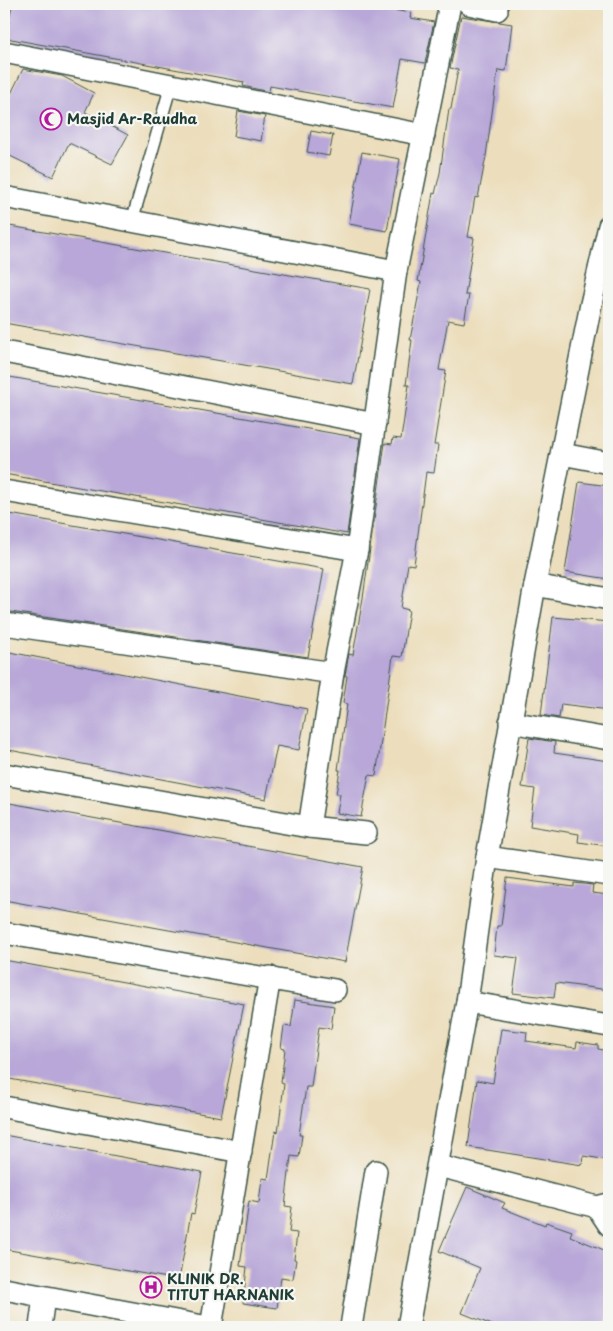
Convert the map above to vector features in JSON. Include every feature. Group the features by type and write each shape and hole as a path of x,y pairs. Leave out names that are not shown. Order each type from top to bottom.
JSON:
{"street":[{"path":"309,827 333,673 357,550 396,270 450,4"},
{"path":"469,4 497,10"},
{"path":"4,52 424,134"},
{"path":"4,197 396,270"},
{"path":"408,1327 439,1166 467,1002 487,857 535,585 562,454 600,305 609,226"},
{"path":"4,352 375,424"},
{"path":"562,454 609,463"},
{"path":"4,491 357,550"},
{"path":"535,585 609,599"},
{"path":"4,624 333,673"},
{"path":"510,722 609,739"},
{"path":"4,774 309,827 366,833"},
{"path":"487,857 609,875"},
{"path":"4,933 270,977 335,990"},
{"path":"4,1289 210,1327 270,977"},
{"path":"467,1002 609,1026"},
{"path":"4,1107 241,1152"},
{"path":"439,1166 603,1205 609,1225"},
{"path":"351,1327 376,1170"},
{"path":"40,1327 44,1297"}],"lane":[{"path":"132,220 171,85"}],"building":[{"path":"12,4 358,4 411,13 410,18 434,22 425,63 402,59 393,108 270,86 269,92 243,86 244,82 6,38"},
{"path":"461,16 512,24 506,71 498,70 486,156 478,198 475,197 468,237 474,238 465,295 469,295 464,323 448,320 439,370 446,371 434,445 438,445 434,473 426,472 414,565 408,564 401,608 409,610 402,657 393,656 376,776 369,775 361,817 337,813 340,794 336,794 340,770 338,770 347,704 343,703 347,676 345,675 349,654 353,655 363,598 385,443 392,444 393,438 401,439 409,385 406,385 412,340 410,340 421,282 418,281 433,193 435,194 440,173 449,109 451,109 458,69 450,68"},
{"name":"Masjid Ar-Raudha","path":"23,69 62,76 94,93 85,112 128,135 112,164 69,143 53,177 4,153 4,108"},
{"path":"238,111 265,116 261,141 234,136"},
{"path":"311,131 333,135 329,156 307,152"},
{"path":"362,152 400,159 387,231 349,224"},
{"path":"4,225 370,289 353,384 4,323"},
{"path":"4,376 360,438 347,534 4,474"},
{"path":"579,482 609,486 609,579 565,572"},
{"path":"4,513 324,569 308,657 4,611"},
{"path":"553,617 609,622 609,710 561,704 559,718 541,715"},
{"path":"4,651 307,709 299,750 277,746 266,799 4,749"},
{"path":"529,738 555,742 554,753 609,761 609,846 578,842 579,834 530,826 535,789 522,787"},
{"path":"4,802 363,867 345,962 4,900"},
{"path":"507,878 574,887 574,883 593,885 592,893 609,895 609,990 556,983 554,998 513,993 518,958 494,955 497,926 501,926"},
{"path":"4,960 244,1004 221,1117 4,1078"},
{"path":"295,1000 334,1006 331,1029 319,1027 311,1087 306,1087 299,1135 302,1135 299,1157 291,1156 285,1206 292,1207 289,1232 297,1233 294,1259 296,1260 293,1279 281,1277 277,1308 243,1303 247,1267 240,1266 249,1201 259,1203 262,1178 268,1179 275,1131 278,1132 284,1084 281,1083 285,1049 281,1048 284,1026 291,1027"},
{"path":"501,1029 527,1032 526,1041 576,1048 577,1042 598,1045 598,1049 609,1051 609,1160 583,1156 582,1165 468,1147 477,1080 493,1083"},
{"path":"4,1135 202,1172 194,1214 191,1213 179,1280 4,1249"},
{"path":"467,1187 505,1203 502,1208 545,1225 546,1222 572,1231 570,1236 609,1252 609,1315 604,1327 497,1327 462,1313 480,1268 439,1251"}],"place":[{"name":"Masjid Ar-Raudha","path":"51,119"},
{"name":"KLINIK DR. TITUT HARNANIK","path":"151,1287"}]}
